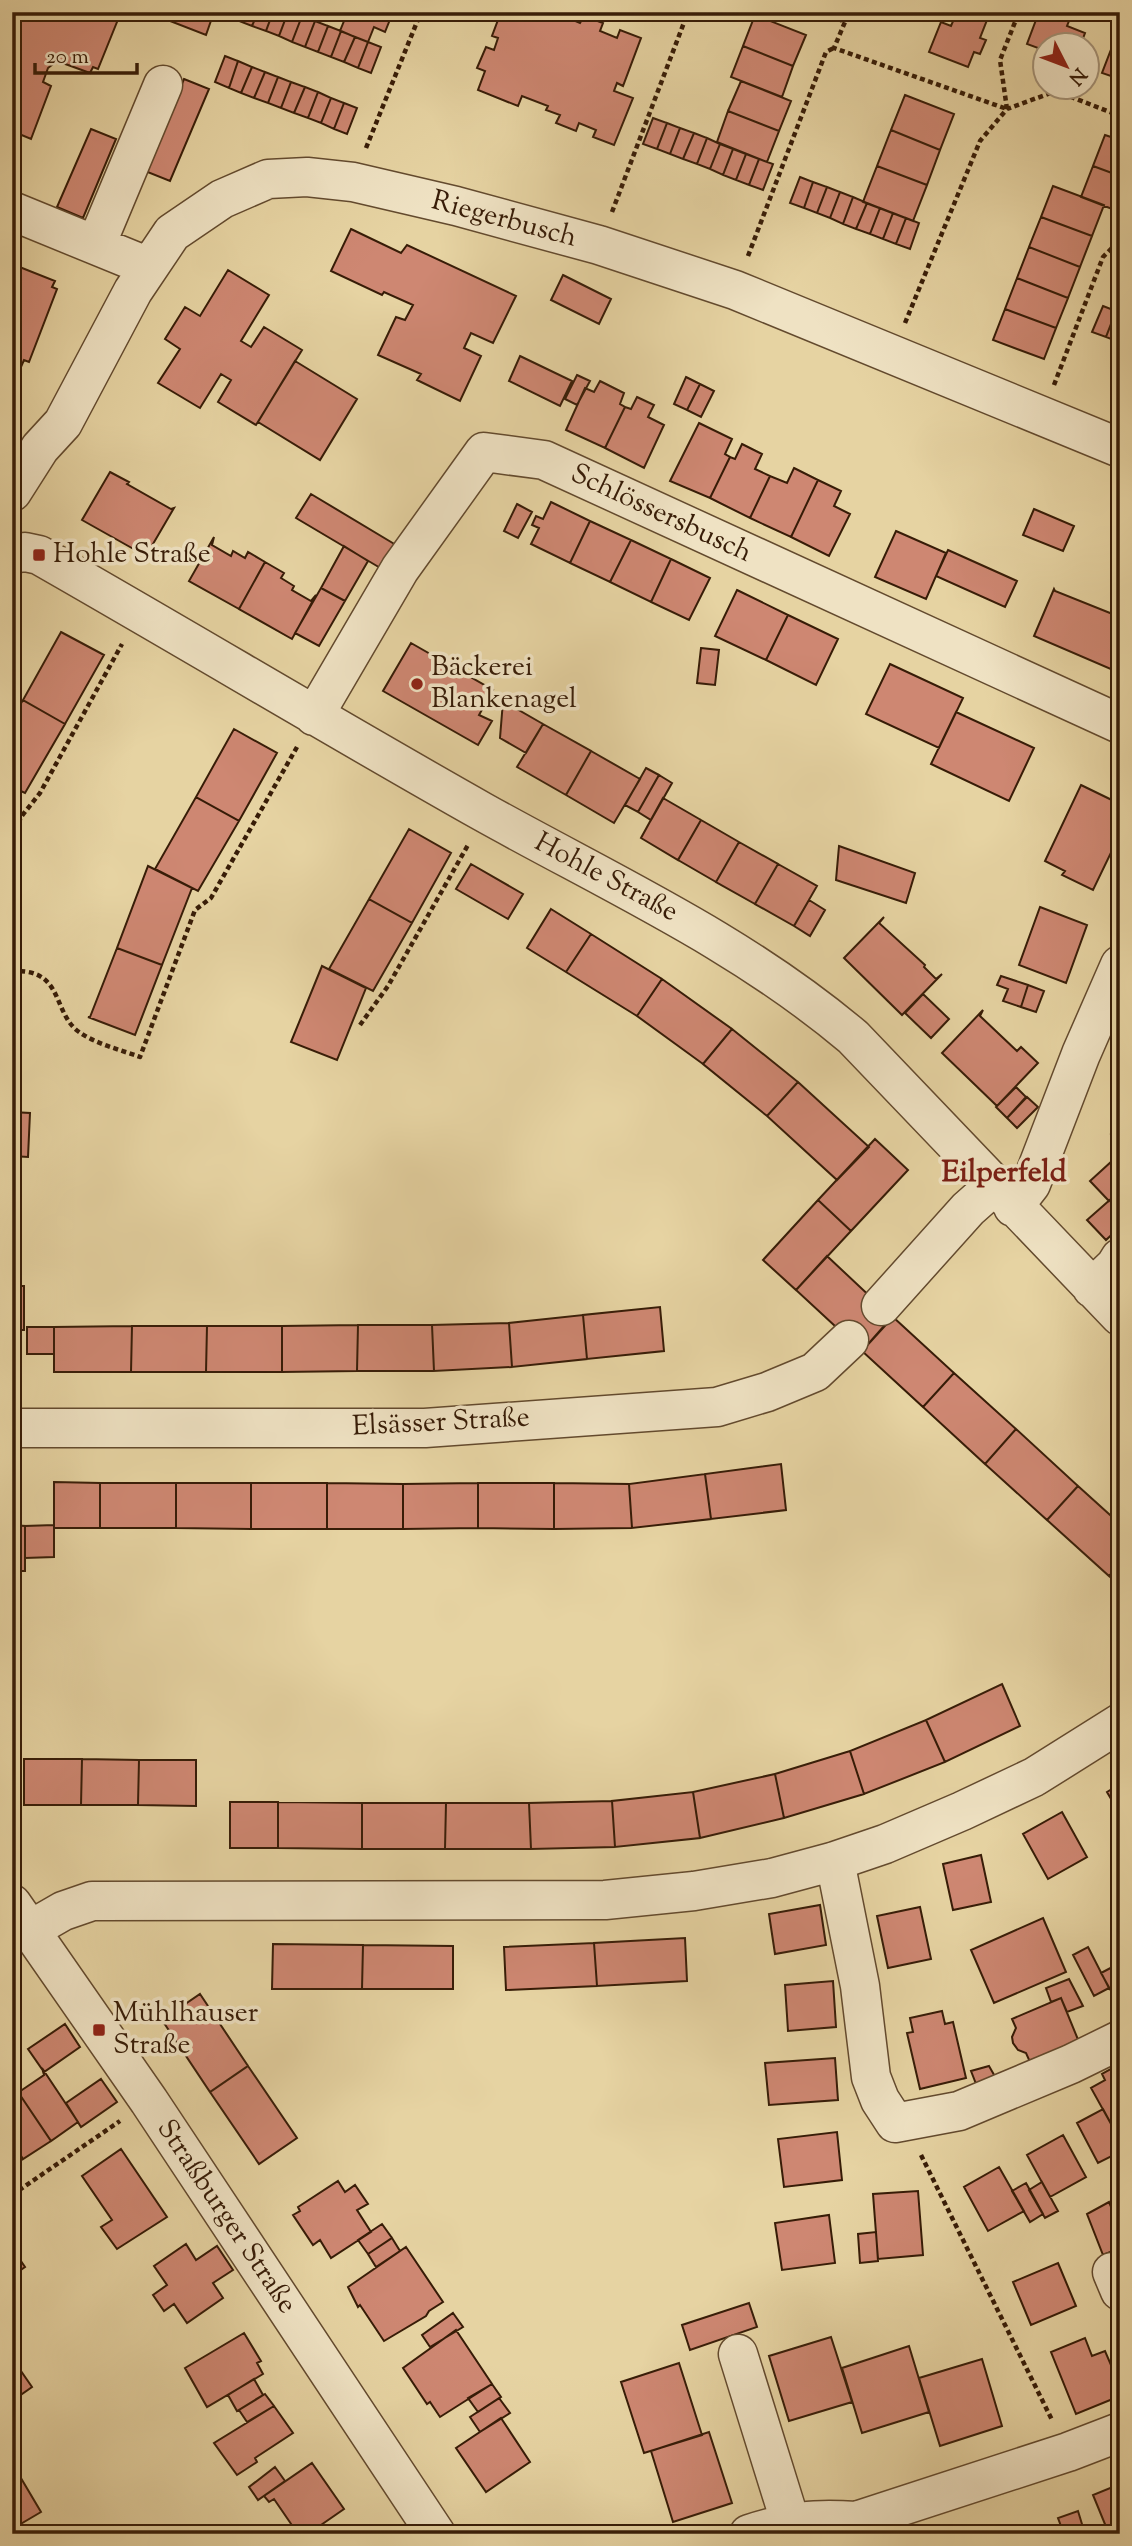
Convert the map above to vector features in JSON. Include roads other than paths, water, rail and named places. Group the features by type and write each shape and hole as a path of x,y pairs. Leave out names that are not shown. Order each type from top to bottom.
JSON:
{"street":[{"path":"96,245 163,85"},
{"name":"Riegerbusch","path":"12,492 40,448 63,422 133,291 172,233 222,199 268,179 307,177 353,182 456,206 599,245 735,289 1120,448"},
{"path":"12,211 149,267"},
{"name":"Schlössersbusch","path":"314,716 400,569 484,452 544,460 1120,724"},
{"name":"Hohle Straße","path":"12,554 25,552 39,555 314,716 670,912 743,955 810,1001 853,1037 1120,1316"},
{"path":"881,1306 968,1209 1031,1184 1081,1054 1120,965"},
{"path":"1092,1288 1120,1258"},
{"name":"Elsässer Straße","path":"12,1428 425,1429 717,1407 767,1392 815,1372 849,1340"},
{"path":"21,1917 63,1911 92,1901 605,1900 694,1891 772,1878 885,1844 1034,1777 1120,1723"},
{"path":"835,1861 860,1986 871,2077 880,2100 895,2123 959,2111 1071,2064 1120,2040"},
{"name":"Straßburger Straße","path":"21,1917 149,2101 436,2534"},
{"path":"738,2354 790,2521"},
{"path":"749,2534 790,2521 823,2518 856,2521 1068,2452 1120,2432"}],"place":[{"name":"Hohle Straße","path":"39,555"},
{"name":"Bäckerei Blankenagel","path":"417,684"},
{"name":"Mühlhauser Straße","path":"99,2030"}],"district":[{"name":"Eilperfeld","path":"1004,1173"}]}
